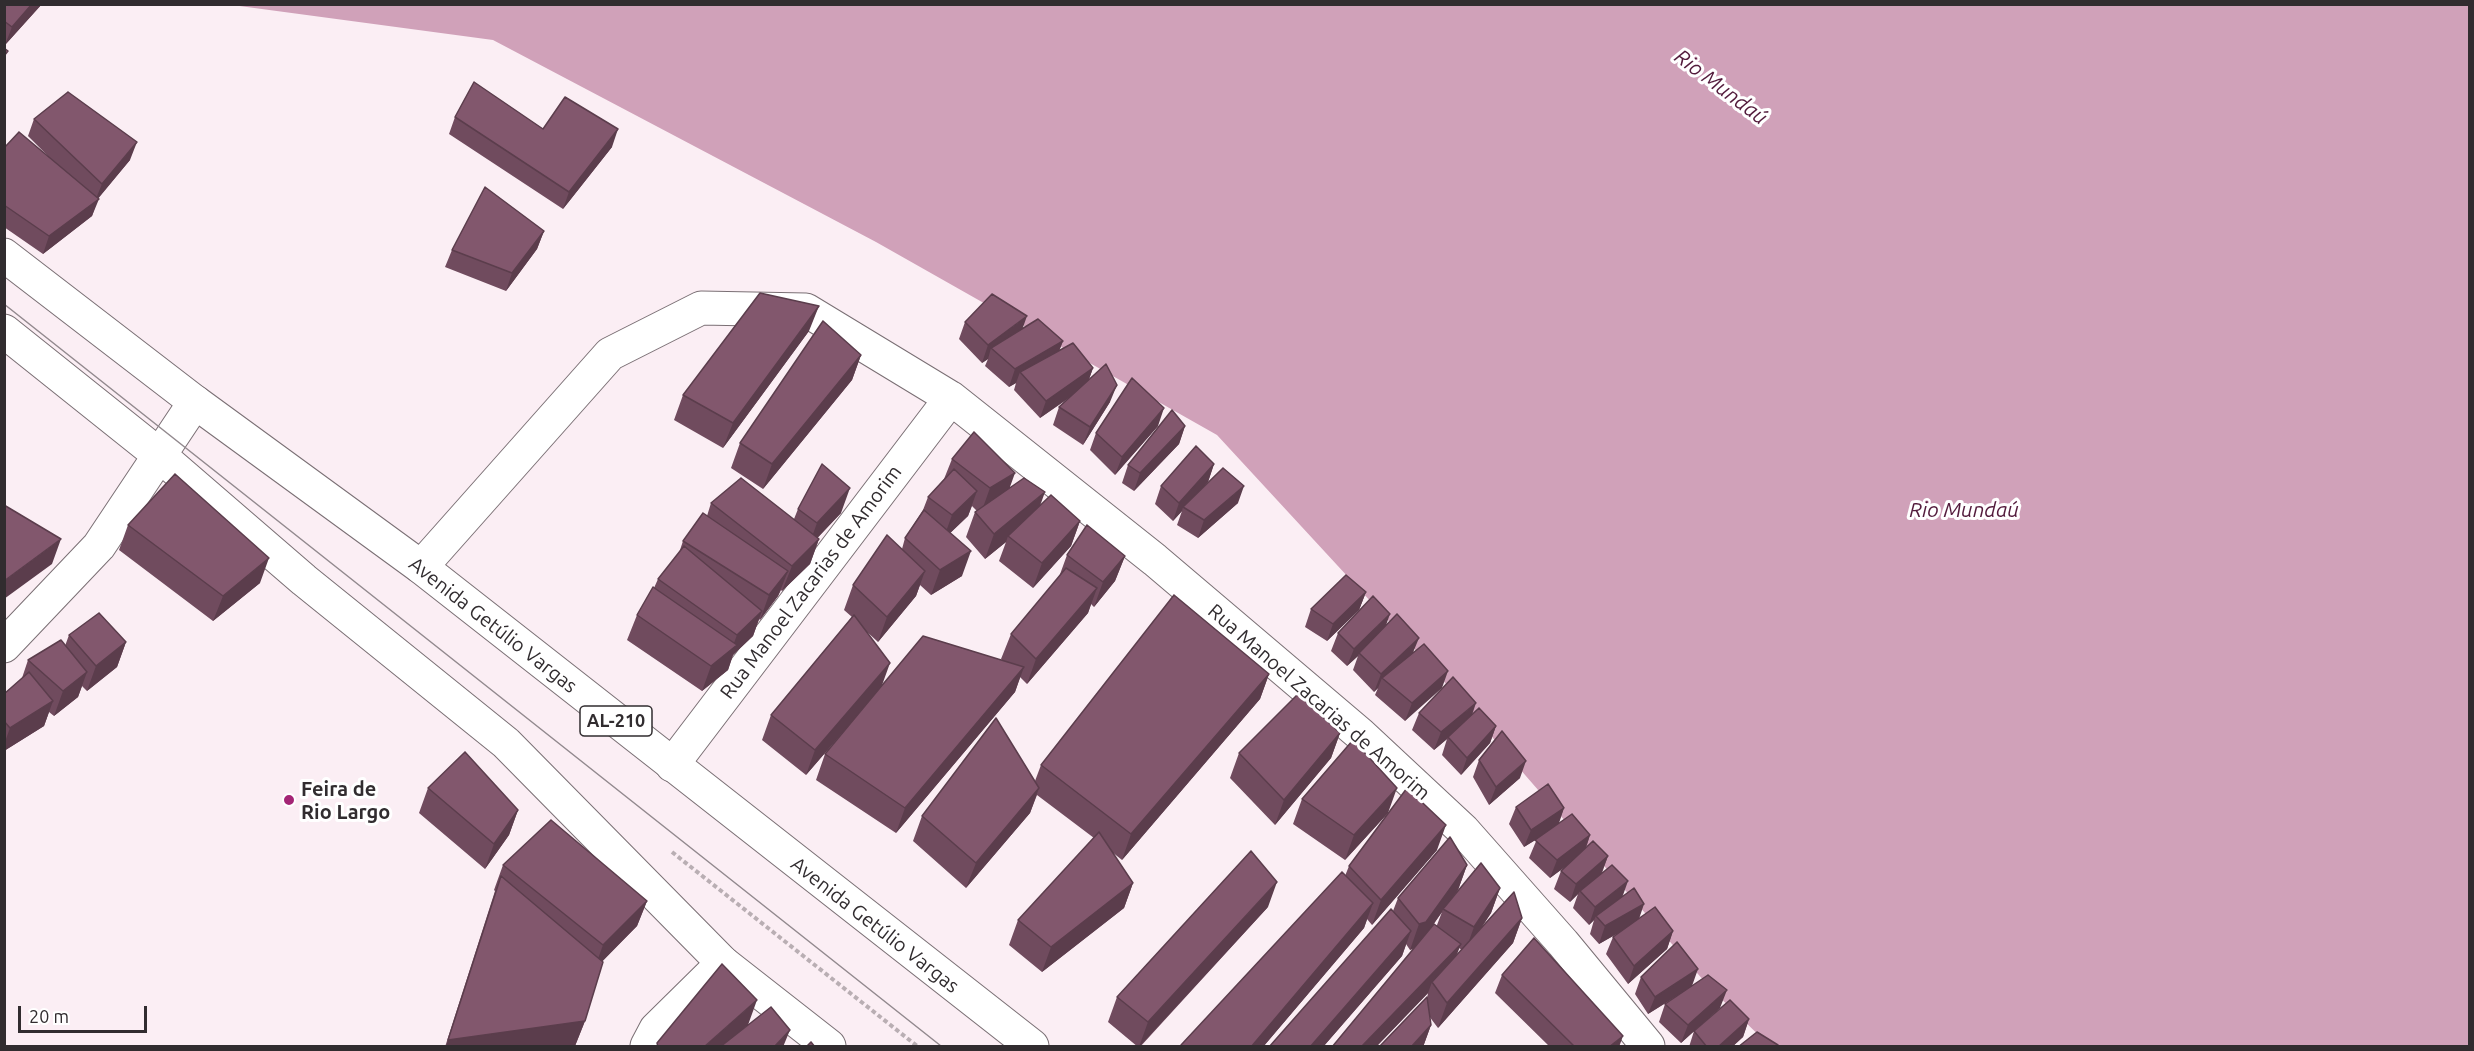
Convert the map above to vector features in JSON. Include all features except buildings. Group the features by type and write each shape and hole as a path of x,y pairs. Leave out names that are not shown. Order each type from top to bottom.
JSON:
{"main road":[{"name":"Avenida Getúlio Vargas","path":"4,255 195,402 421,567 1032,1047"},
{"name":"Rua Manoel Zacarias de Amorim","path":"421,567 610,354 701,308 806,310 951,398 1155,560 1360,734 1463,830 1563,944 1648,1047"},
{"path":"4,331 158,454 304,580 506,743 723,963 829,1047"},
{"name":"Rua Manoel Zacarias de Amorim","path":"672,765 951,398"},
{"path":"4,646 99,546 158,454 195,402"},
{"path":"647,1047 656,1029 723,963"}],"path":[{"path":"666,847 917,1047"}],"water":[{"name":"Rio Mundaú","path":"232,5 2469,5 2469,1046 1770,1046 1711,989 1433,669 1217,435 876,242 493,40"}],"tram line":[{"path":"4,304 941,1046"}],"place":[{"name":"Feira de Rio Largo","path":"289,800"}]}
